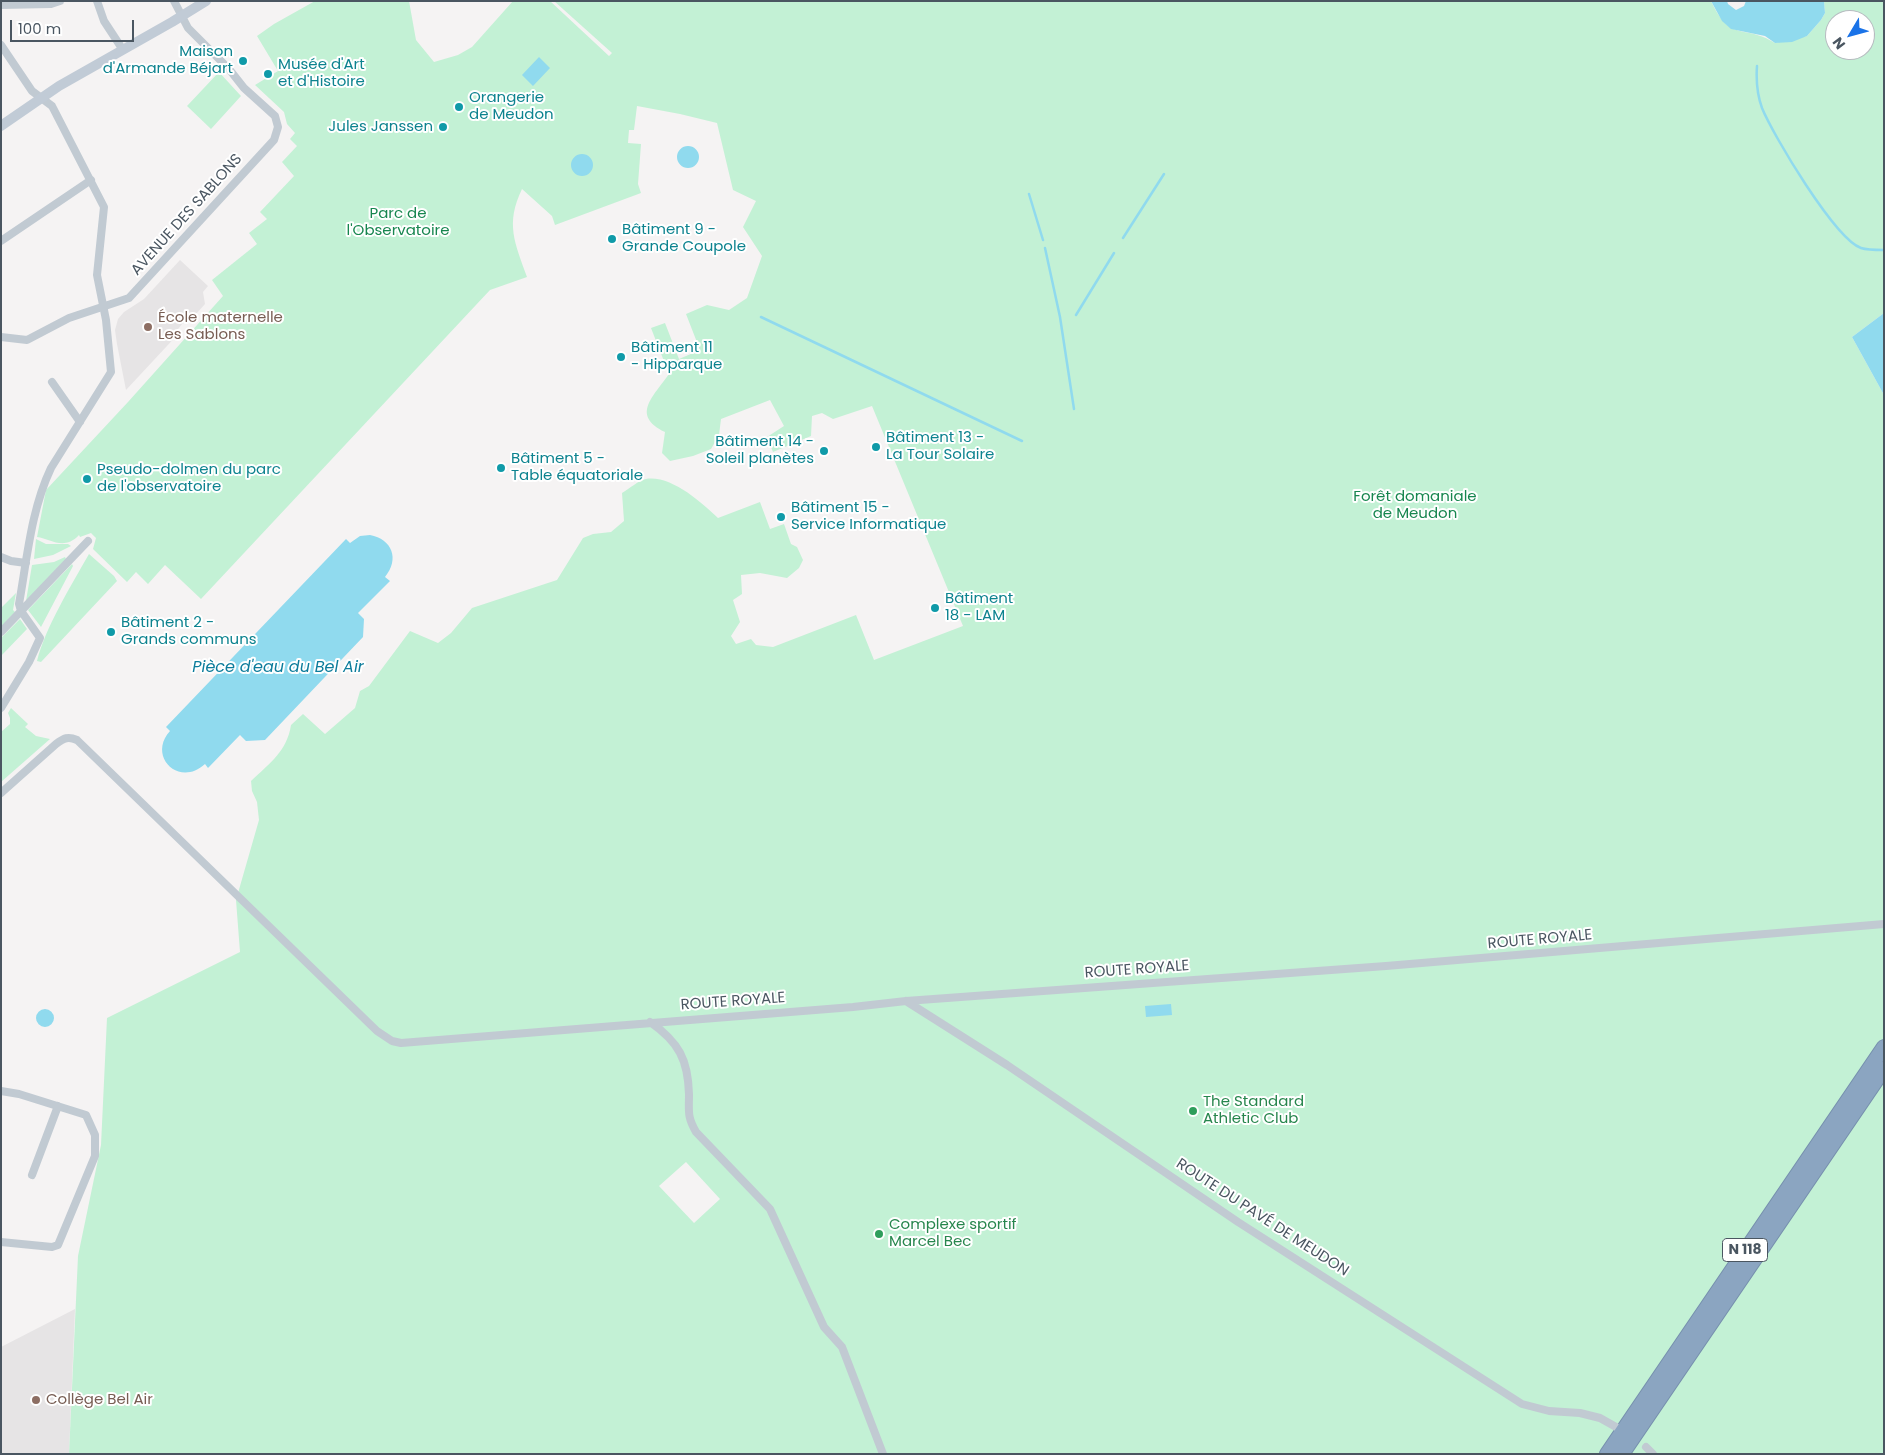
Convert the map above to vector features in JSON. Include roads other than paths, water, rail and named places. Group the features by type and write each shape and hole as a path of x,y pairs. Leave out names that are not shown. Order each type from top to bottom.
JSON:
{"highway":[{"name":"N 118","path":"1607,1454 1884,1047"},
{"name":"N 118","path":"1622,1454 1884,1069"}],"main road":[{"path":"1,126 42,98 182,17 206,1"}],"street":[{"path":"1,5 60,1"},
{"path":"97,1 104,21 123,50"},
{"path":"174,1 182,17"},
{"name":"AVENUE DES SABLONS","path":"1,337 27,340 69,318 102,305 125,300 134,294 274,140 278,127 274,116 244,88 229,69 188,28 182,17"},
{"path":"1,45 32,91 54,109 104,207 97,275 108,332 111,372 51,468 43,485 19,604 21,612 40,638 29,662 1,708"},
{"path":"1,240 91,180"},
{"path":"52,382 80,422"},
{"path":"1,632 88,541"},
{"path":"1,557 11,561 26,563"},
{"name":"ROUTE ROYALE","path":"1,792 56,744 70,737 77,740 236,892 384,1038 401,1043 853,1007 906,1001 1396,965 1884,924"},
{"name":"ROUTE DU PAVÉ DE MEUDON","path":"906,1001 1007,1065 1238,1222 1522,1404 1549,1411 1580,1413 1600,1418 1616,1427"},
{"path":"650,1022 660,1029 683,1056 687,1069 689,1119 696,1132 761,1198 777,1222 824,1328 842,1347 883,1454"},
{"path":"1,1091 19,1094 86,1115 95,1136 95,1156 58,1245 52,1248 1,1242"},
{"path":"32,1176 58,1106"},
{"path":"1646,1447 1653,1454"}],"water":[{"path":"1711,1 1727,1 1736,10 1744,6 1746,1 1824,1 1825,13 1821,20 1807,36 1792,42 1775,43 1765,36 1731,29 1722,21"},
{"path":"539,57 550,68 533,86 522,75"},
{"path":"684,146 692,146 699,153 699,161 692,168 684,168 677,161 677,153"},
{"path":"582,154 590,157 593,165 590,173 582,176 574,173 571,165 574,157"},
{"path":"1884,313 1884,395 1852,337"},
{"name":"Pièce d'eau du Bel Air","path":"370,535 384,541 388,545 393,557 390,570 385,577 390,581 358,613 364,619 363,637 265,740 246,741 240,735 208,768 205,764 195,770 185,772 176,771 169,766 164,759 162,750 164,741 170,731 166,727 346,539 350,543 360,536"},
{"path":"1171,1004 1172,1015 1146,1017 1145,1006"},
{"path":"45,1009 51,1012 54,1018 51,1024 45,1027 39,1024 36,1018 39,1012"}],"waterway":[{"path":"1757,66 1757,87 1762,108 1791,162 1821,207 1850,241 1861,248 1884,250"},
{"path":"1123,238 1164,174"},
{"path":"1029,194 1043,240"},
{"path":"1045,248 1060,317 1074,409"},
{"path":"1076,315 1114,253"},
{"path":"761,317 1022,441"}],"place":[{"name":"Maison d'Armande Béjart","path":"243,61"},
{"name":"Musée d'Art et d'Histoire","path":"268,74"},
{"name":"Orangerie de Meudon","path":"459,107"},
{"name":"Jules Janssen","path":"443,127"},
{"name":"Bâtiment 9 - Grande Coupole","path":"612,239"},
{"name":"École maternelle Les Sablons","path":"148,327"},
{"name":"Bâtiment 11 - Hipparque","path":"621,357"},
{"name":"Bâtiment 13 - La Tour Solaire","path":"876,447"},
{"name":"Bâtiment 14 - Soleil planètes","path":"824,451"},
{"name":"Bâtiment 5 - Table équatoriale","path":"501,468"},
{"name":"Pseudo-dolmen du parc de l'observatoire","path":"87,479"},
{"name":"Bâtiment 15 - Service Informatique","path":"781,517"},
{"name":"Bâtiment 18 - LAM","path":"935,608"},
{"name":"Bâtiment 2 - Grands communs","path":"111,632"},
{"name":"The Standard Athletic Club","path":"1193,1111"},
{"name":"Complexe sportif Marcel Bec","path":"879,1234"},
{"name":"Collège Bel Air","path":"36,1400"}],"park label":[{"name":"Parc de l'Observatoire","path":"398,222"},
{"name":"Forêt domaniale de Meudon","path":"1415,506"}]}
